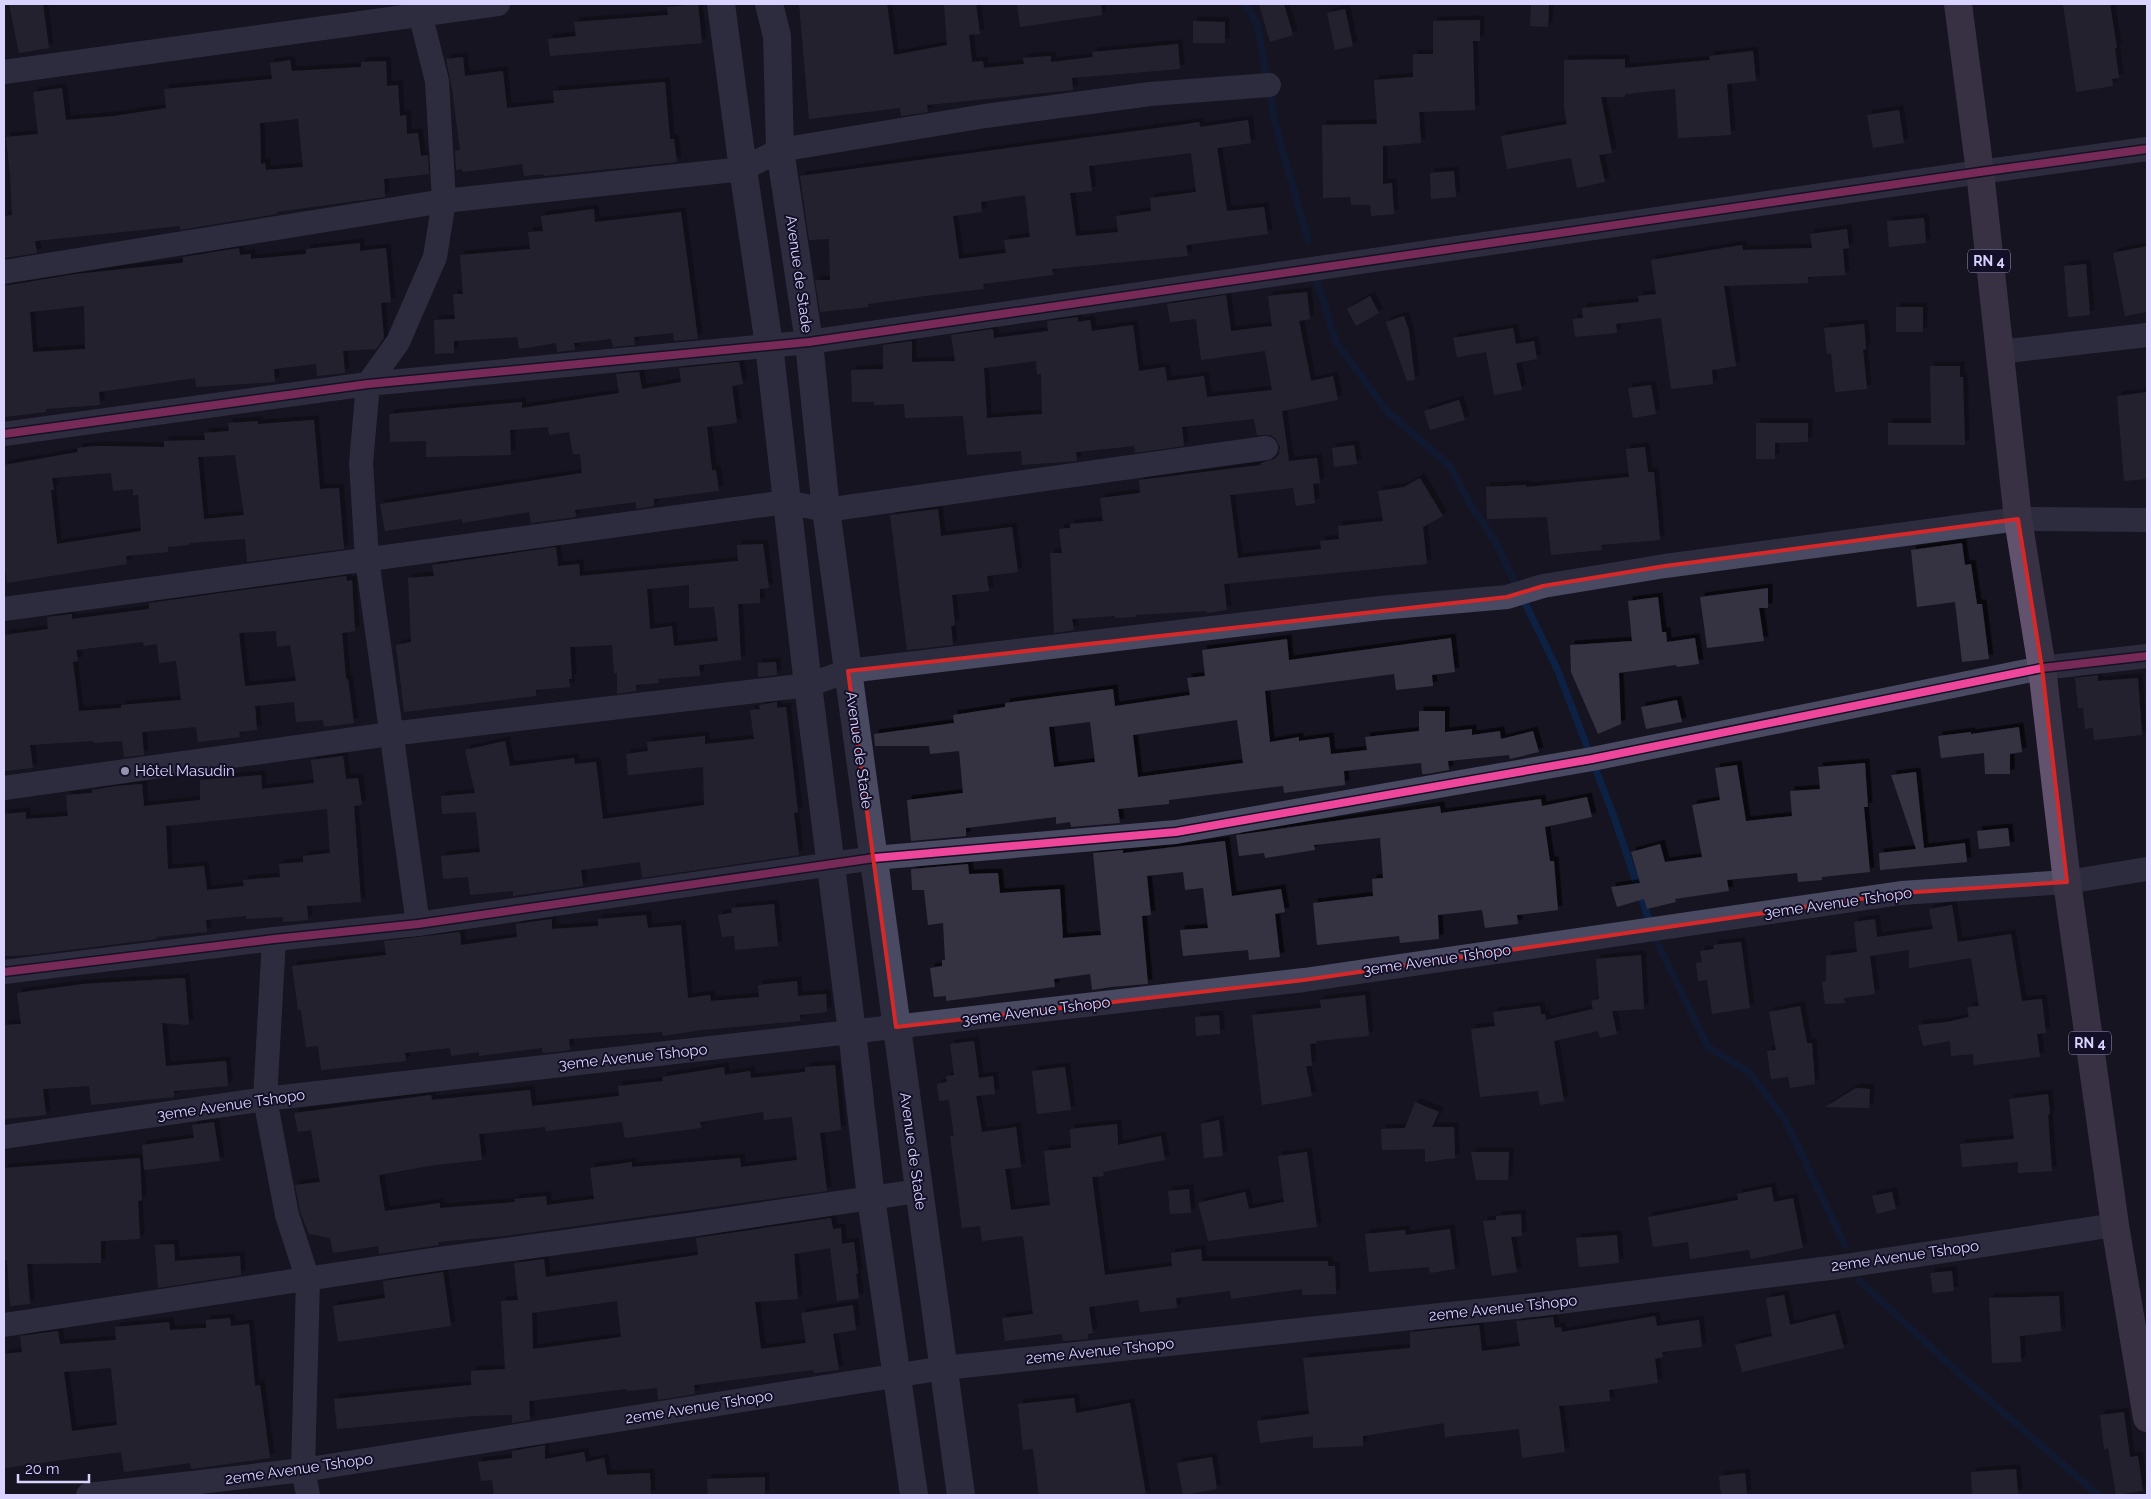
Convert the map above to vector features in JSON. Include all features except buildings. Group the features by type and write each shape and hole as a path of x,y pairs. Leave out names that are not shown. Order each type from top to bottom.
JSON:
{"highway":[{"name":"RN 4","path":"1958,4 1980,172 2018,518 2042,668 2067,882 2115,1225 2147,1418"}],"street":[{"path":"4,72 420,13 498,4"},
{"path":"722,4 742,169 769,346 808,685 852,1032 870,1198 898,1375 914,1495"},
{"name":"Avenue de Stade","path":"770,4 777,36 780,150 808,342 826,510 961,1495"},
{"path":"418,924 367,559 361,463 368,384 398,342 435,257 444,201 437,81 420,13"},
{"path":"4,272 444,201 742,169 780,150 985,116 1141,95 1269,85"},
{"path":"4,434 368,384 808,342 2147,149"},
{"path":"1999,352 2147,334"},
{"path":"4,609 786,502 826,510 1266,448"},
{"path":"4,788 390,734 808,685 848,671 1380,608 1508,597 1543,586 1665,566 2018,518 2147,520"},
{"path":"4,972 274,938 418,924 874,858 1176,832 1592,759 2042,668 2147,656"},
{"name":"3eme Avenue Tshopo","path":"4,1137 265,1099 1304,980 1901,893 2067,882 2147,869"},
{"path":"274,938 265,1099 286,1215 308,1280 303,1470 308,1495"},
{"path":"4,1325 431,1260 703,1223 918,1191"},
{"name":"2eme Avenue Tshopo","path":"88,1495 303,1470 944,1368 1553,1302 1838,1267 2115,1225"}],"highlighted area":[{"path":"2018,519 2042,668 2067,882 1901,893 1304,980 896,1027 848,671 1507,597 1543,586 1665,566"}],"waterway":[{"path":"1245,4 1257,24 1276,127 1308,240"},
{"path":"1314,271 1336,342 1387,411 1450,466 1470,504 1494,539 1558,671 1614,817 1648,917"},
{"path":"1656,940 1708,1047 1749,1072 1784,1118 1845,1245"},
{"path":"1860,1281 1965,1379 2098,1495"}],"cycle path":[{"path":"4,434 368,384 809,342 2147,149"},
{"path":"4,972 274,939 418,924 874,858 1176,832 1592,759 2042,668 2147,656"}],"place":[{"name":"Hôtel Masudin","path":"125,771"}]}
